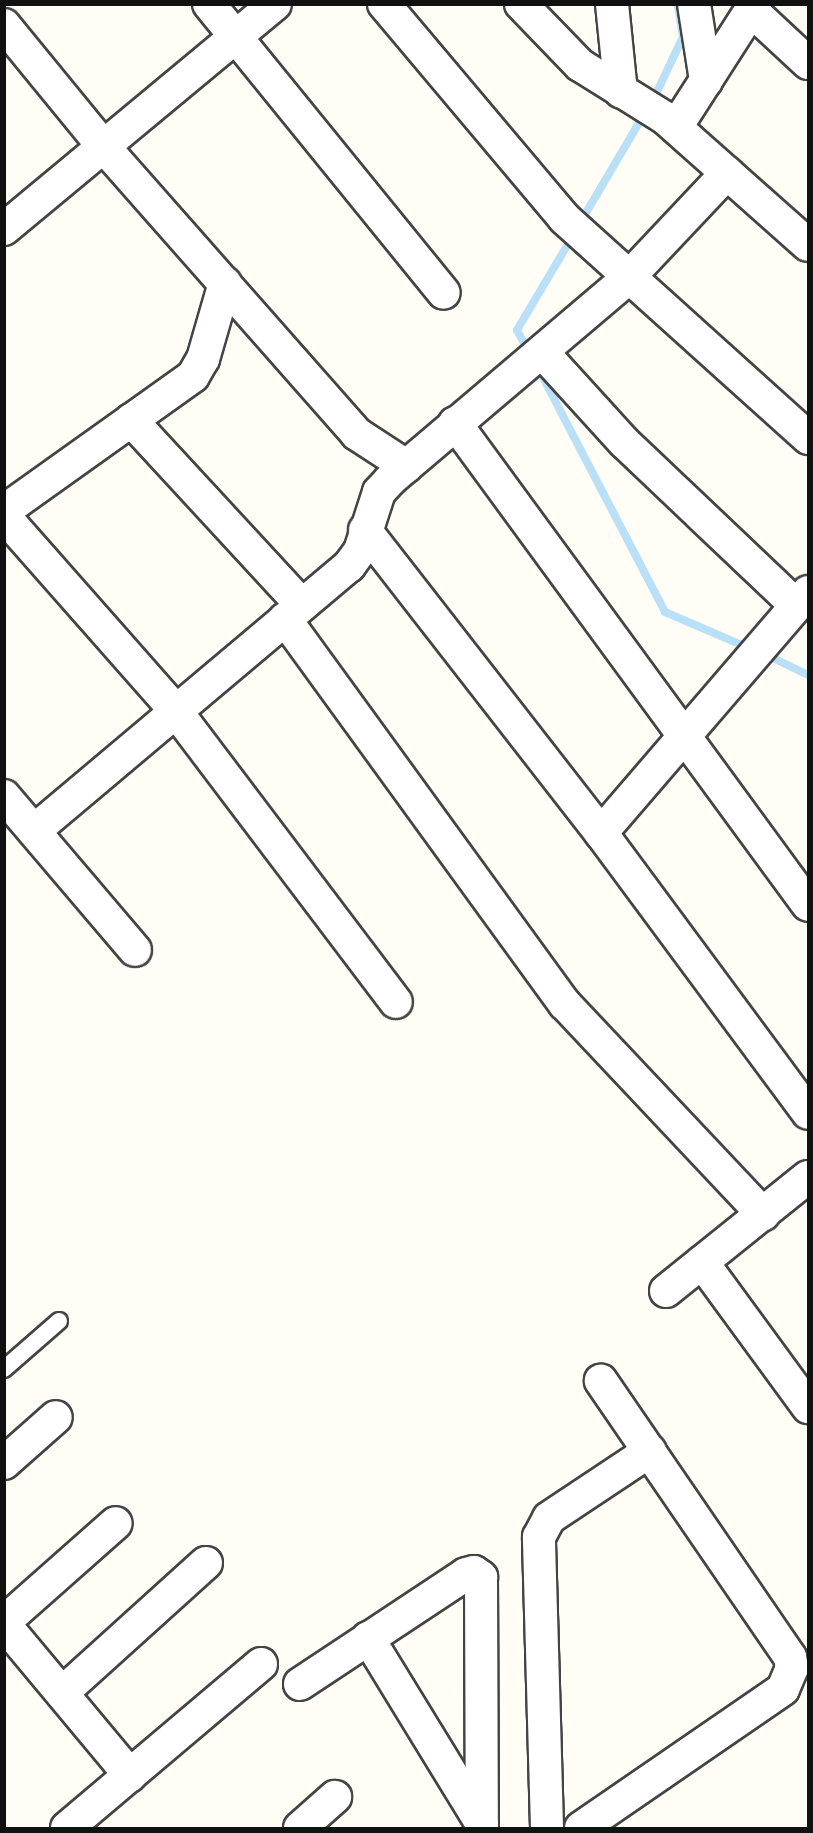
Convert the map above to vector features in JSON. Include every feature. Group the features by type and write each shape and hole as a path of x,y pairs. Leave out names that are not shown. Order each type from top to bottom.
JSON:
{"street":[{"path":"209,4 444,293"},
{"path":"4,229 275,4"},
{"path":"384,4 564,218 808,438"},
{"path":"522,4 580,65 671,122 808,245"},
{"path":"612,4 626,95"},
{"path":"694,4 706,81"},
{"path":"671,122 706,81 753,7 808,63"},
{"path":"4,25 104,147 357,434 406,466"},
{"path":"34,831 355,560 379,492 455,423 628,277 727,173"},
{"path":"4,511 198,369 225,283"},
{"path":"531,361 802,599 738,670 671,719 597,827"},
{"path":"131,420 294,612 575,1012 763,1214"},
{"path":"455,423 808,905"},
{"path":"4,516 175,710 396,1002"},
{"path":"365,530 597,827 808,1113"},
{"path":"4,796 135,950"},
{"path":"666,1291 808,1177"},
{"path":"702,1263 808,1407"},
{"path":"581,1828 783,1689 790,1680 790,1657 602,1381"},
{"path":"4,1463 56,1418"},
{"path":"547,1828 539,1537 549,1518 650,1451"},
{"path":"116,1523 4,1623 130,1775"},
{"path":"62,1693 206,1563"},
{"path":"300,1684 466,1574 474,1572 481,1577 482,1827"},
{"path":"368,1638 482,1827"},
{"path":"68,1828 261,1664"},
{"path":"300,1828 335,1797"}],"lane":[{"path":"4,1369 59,1321"}],"waterway":[{"path":"580,223 656,94 683,37 678,4"},
{"path":"529,352 517,330 574,234"},
{"path":"537,366 665,612 751,649"},
{"path":"763,653 808,675"}]}
